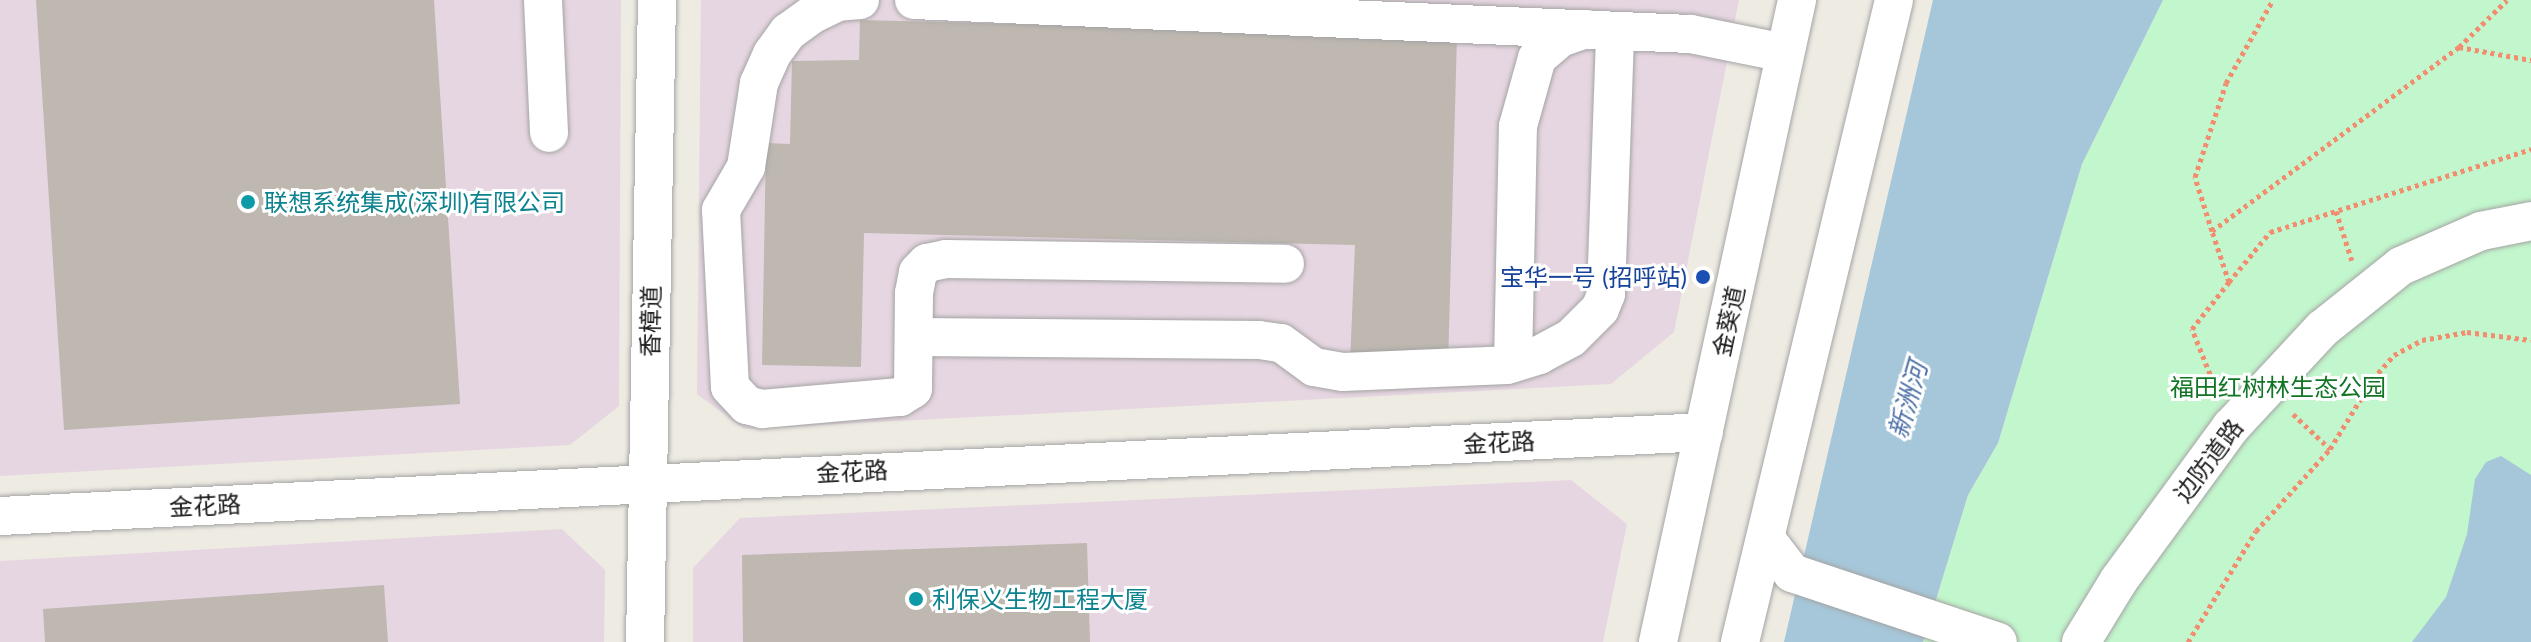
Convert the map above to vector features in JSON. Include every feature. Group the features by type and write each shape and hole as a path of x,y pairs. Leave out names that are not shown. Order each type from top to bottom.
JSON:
{"street":[{"path":"543,0 549,133"},
{"name":"香樟道","path":"645,642 657,0"},
{"path":"860,0 838,2 788,32 759,83 746,167 721,210 730,387 747,405 762,409 900,397 913,389 917,337 914,293 918,272 946,259 1285,264"},
{"path":"914,0 1690,34 1784,53"},
{"name":"金葵道","path":"1658,642 1797,0"},
{"path":"1740,642 1894,0"},
{"path":"917,337 1259,340 1281,343 1314,367 1343,372 1402,374 1513,363 1571,338 1600,309 1606,294 1601,30"},
{"path":"1513,363 1518,126 1537,58 1560,38 1601,30"},
{"name":"边防道路","path":"2081,642 2119,580 2231,427 2362,293 2437,248 2531,221"},
{"name":"金花路","path":"0,516 647,480 1704,432"},
{"path":"1766,539 1792,573 1988,638"}],"path":[{"path":"2229,282 2195,177 2226,83 2273,0"},
{"path":"2212,231 2459,47 2507,0"},
{"path":"2459,47 2531,60"},
{"path":"2517,58 2531,53"},
{"path":"2231,427 2192,329 2270,232 2531,149"},
{"path":"2336,211 2362,293"},
{"path":"2188,642 2256,531 2330,449 2373,379 2394,355 2422,340 2467,332 2531,340"},
{"path":"2267,388 2330,449"}],"shaded area":[{"path":"0,0 621,0 619,406 570,445 0,476"},
{"path":"701,0 1739,0 1674,332 1611,384 744,429 697,394"},
{"path":"1571,480 1627,524 1603,642 693,642 693,568 740,518"},
{"path":"562,529 605,570 604,642 0,642 0,561"}],"green space":[{"name":"福田红树林生态公园","path":"2163,0 2531,0 2531,642 1923,642 1968,495 1998,443 2082,164"}],"water":[{"name":"新洲河","path":"1933,0 2163,0 2082,164 1998,443 1968,495 1923,642 1784,642"},
{"path":"2501,456 2531,475 2531,642 2412,642 2446,597 2467,534 2475,479 2486,462"}],"building":[{"name":"联想系统集成(深圳)有限公司","path":"36,0 434,0 460,404 64,430"},
{"path":"860,20 1457,35 1448,366 1350,363 1355,245 864,233 861,367 762,365 766,143 790,144 792,61 859,60"},
{"name":"利保义生物工程大厦","path":"1087,543 1090,642 743,642 742,555"},
{"path":"384,585 388,642 45,642 43,609"}],"place":[{"name":"联想系统集成(深圳)有限公司","path":"248,202"},
{"name":"宝华一号 (招呼站)","path":"1703,277"},
{"name":"利保义生物工程大厦","path":"916,599"}]}
